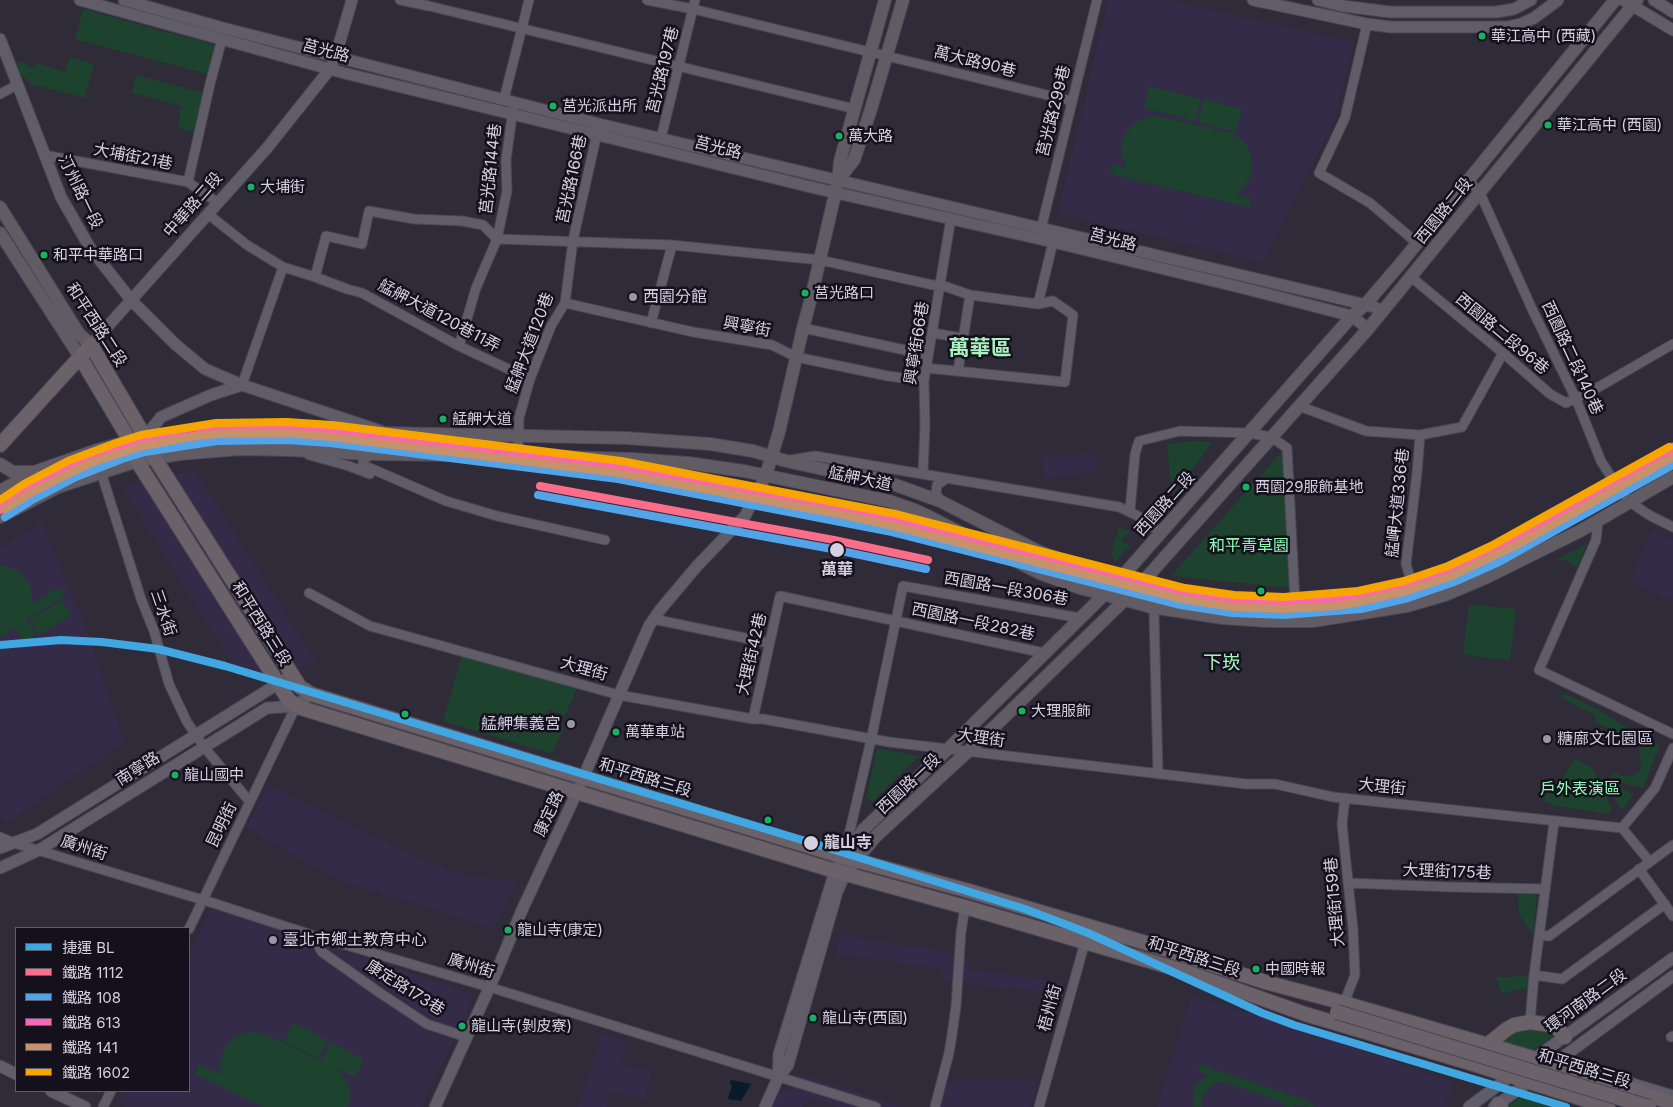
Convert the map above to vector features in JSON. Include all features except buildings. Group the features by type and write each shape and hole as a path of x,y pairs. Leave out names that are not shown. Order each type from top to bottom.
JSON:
{"main road":[{"path":"766,476 782,419 820,260 840,161 885,0"},
{"path":"836,187 854,160 872,109 903,0"},
{"name":"西園路二段","path":"1104,595 1352,316 1365,305 1615,0"},
{"name":"西園路二段","path":"1132,592 1368,329 1480,193 1631,2"},
{"name":"和平西路二段","path":"0,208 79,334 91,345 144,437"},
{"name":"和平西路二段","path":"0,233 80,357 130,441"},
{"name":"中華路二段","path":"0,452 5,440 91,345"},
{"name":"艋舺大道","path":"0,491 37,471 144,437 171,434 387,433 626,438 725,446 836,472 876,478 940,501 1038,551 1090,571 1120,579 1132,592 1151,607 1223,618 1313,622 1415,604 1446,595 1580,531 1673,476"},
{"name":"和平西路三段","path":"144,437 154,457 292,675 300,687 311,694 849,858 1146,943 1264,982 1291,995 1323,1005 1487,1045 1612,1081 1647,1100"},
{"name":"和平西路三段","path":"130,441 137,461 278,684 290,701 307,711 840,872 1187,972 1305,1014 1511,1076 1569,1102 1607,1107"},
{"name":"艋舺大道","path":"0,517 58,487 137,461 154,457 240,449 370,454 633,459 744,470 889,501 915,510 1039,573 1104,595 1165,590 1233,600 1295,602 1369,593 1412,584 1441,574 1512,541 1673,449"},
{"path":"0,464 13,472 37,471"},
{"name":"西園路一段","path":"849,858 876,837 968,751 1132,592"},
{"name":"西園路一段","path":"840,872 864,829 1104,595"},
{"name":"和平西路三段","path":"1260,998 1340,1008 1647,1100"},
{"path":"1487,1045 1514,1025 1530,1022 1551,1025 1557,1028 1565,1037"},
{"path":"1647,1100 1673,1103"}],"street":[{"name":"莒光路","path":"80,0 330,69 512,114 661,138 951,218 1352,316"},
{"name":"莒光路","path":"124,0 335,58 509,100 598,129 836,187 1041,229 1365,305 1383,311"},
{"name":"中華路二段","path":"91,345 267,148 330,69 352,0"},
{"path":"400,0 855,109"},
{"name":"莒光路144巷","path":"459,346 476,288 496,239 507,191 506,160 512,114 509,100 529,0"},
{"name":"萬大路90巷","path":"647,0 694,5 886,57 1072,101"},
{"name":"莒光路299巷","path":"1041,229 1097,0"},
{"path":"1253,0 1367,24 1391,27 1507,27 1521,24 1534,18 1558,0"},
{"path":"1318,0 1343,6 1400,12 1496,12 1514,8 1531,0"},
{"path":"1654,0 1673,12"},
{"path":"1631,2 1673,30"},
{"name":"莒光路197巷","path":"661,138 694,5"},
{"path":"1367,24 1345,118 1319,173 1370,203 1417,243"},
{"name":"汀州路一段","path":"0,39 61,197 90,248 132,301 175,344 205,369 242,384 387,433"},
{"path":"218,203 188,182 222,39"},
{"path":"0,94 17,85"},
{"name":"莒光路166巷","path":"573,240 598,129"},
{"name":"大埔街21巷","path":"44,155 188,182"},
{"name":"西園路二段140巷","path":"1468,180 1480,193 1532,309 1576,399 1600,461 1630,502 1648,515 1673,527"},
{"path":"315,277 326,236 362,244 369,210 414,218 462,221 483,225 496,239 573,240 672,245 820,260 933,285 941,285 970,295 1038,304 1053,300 1073,315 1065,382 926,368"},
{"path":"144,437 161,417 211,395 242,384 282,267 247,246 208,214"},
{"name":"興寧街66巷","path":"923,473 924,381 951,218"},
{"name":"艋舺大道120巷","path":"518,456 519,418 530,379 551,326 564,303 573,240"},
{"path":"1038,304 1053,242"},
{"path":"651,323 672,245"},
{"name":"艋舺大道120巷11弄","path":"282,267 362,293 459,346 530,379"},
{"name":"西園路二段96巷","path":"1411,277 1550,394 1566,403 1576,399"},
{"path":"958,371 970,295"},
{"name":"興寧街","path":"564,303 719,337 772,345 796,357 888,376 924,381"},
{"path":"1352,316 1368,329"},
{"path":"803,328 928,355"},
{"path":"933,333 962,338"},
{"path":"1576,399 1673,344"},
{"path":"1298,406 1366,431 1420,435 1462,427 1503,353"},
{"path":"1130,511 1135,454 1139,441 1180,431 1249,433 1271,437 1287,448 1295,602"},
{"name":"艋岬大道336巷","path":"1415,604 1406,564 1420,435"},
{"path":"290,450 348,466 382,478 400,481"},
{"path":"370,454 363,460 363,465 446,501 488,514 606,540"},
{"name":"艋舺大道","path":"786,461 815,456 1119,507 1130,511 1160,532"},
{"name":"三水街","path":"101,472 141,600 154,632 169,684 186,722 204,747 250,802"},
{"name":"康定路","path":"435,1107 653,619 697,566 745,516 766,476"},
{"path":"940,501 936,493 937,485 947,478"},
{"path":"1598,521 1596,540 1539,670 1673,734"},
{"name":"西園路一段306巷","path":"896,621 903,586 1080,618"},
{"name":"大理街","path":"309,593 370,626 619,695 753,719 763,719 871,740 1246,784 1276,784 1345,798 1622,828"},
{"name":"西園路一段282巷","path":"780,596 1044,653"},
{"name":"大理街42巷","path":"753,719 780,596"},
{"path":"1151,607 1154,613 1158,774"},
{"path":"653,619 770,643"},
{"name":"西園路一段","path":"849,858 896,621"},
{"name":"南寧路","path":"0,848 37,834 292,675"},
{"path":"296,706 311,694"},
{"name":"南寧路","path":"0,868 39,850 267,708 296,706"},
{"name":"昆明街","path":"190,927 296,706"},
{"path":"1650,862 1622,828 1655,788 1672,752"},
{"name":"大理街159巷","path":"1340,1008 1355,975 1353,929 1342,824 1345,798"},
{"path":"1530,1022 1534,975 1554,822"},
{"name":"廣州街","path":"0,837 14,843 312,935 489,987 876,1107"},
{"path":"1540,936 1549,936 1673,845"},
{"path":"1639,870 1673,916"},
{"name":"西園路一段","path":"765,1107 778,1078 779,1054 840,872"},
{"name":"大理街175巷","path":"1348,882 1451,888 1545,889"},
{"path":"1534,975 1562,979 1665,904"},
{"path":"935,1107 952,1035 961,932 966,907"},
{"path":"1070,921 1084,942"},
{"name":"康定路173巷","path":"312,935 322,952 389,999 427,1024 466,1037"},
{"name":"梧州街","path":"1038,1107 1084,942"},
{"name":"環河南路二段","path":"1469,1107 1673,958"},
{"name":"環河南路二段","path":"1498,1106 1673,976"},
{"path":"0,1066 15,1074"},
{"name":"和平西路三段","path":"1612,1081 1629,1082 1673,1095"},
{"path":"53,1092 85,1107"},
{"path":"103,1107 110,1092"}],"shaded area":[{"path":"1108,0 1168,0 1354,42 1334,120 1263,262 1058,213"},
{"path":"1097,454 1096,471 1044,479 1042,457"},
{"path":"194,470 317,664 239,674 122,487"},
{"path":"42,523 88,634 125,743 69,779 9,822 0,817 0,548"},
{"path":"1653,530 1673,540 1673,601 1629,581"},
{"path":"269,785 429,863 471,876 517,881 493,928 336,879 246,827"},
{"path":"212,908 474,994 448,1053 421,1107 127,1107 119,1103 124,1092 190,1092 190,953"},
{"path":"839,935 966,955 968,969 1064,982 1062,994 945,981 940,968 837,954"},
{"path":"1192,996 1314,1033 1454,1083 1447,1100 1448,1107 1157,1107"},
{"path":"602,1033 627,1041 620,1065 652,1070 645,1100 612,1091 607,1107 578,1107"},
{"path":"797,1073 903,1107 839,1107 809,1097 803,1107 769,1107 779,1088 791,1091"},
{"path":"948,1081 1037,1081 1031,1107 940,1107"}],"green space":[{"path":"83,9 215,45 207,74 75,39"},
{"path":"70,57 94,64 85,98 34,86 14,69 21,60 31,68 38,63 65,72"},
{"path":"136,75 204,93 193,132 178,128 181,106 132,93"},
{"path":"1149,86 1201,99 1195,121 1144,108"},
{"path":"1204,99 1242,109 1236,132 1198,122"},
{"path":"1152,116 1231,133 1244,142 1251,155 1252,172 1246,185 1236,194 1251,198 1249,207 1110,174 1112,164 1126,168 1121,150 1123,138 1129,129 1138,121"},
{"path":"1193,441 1213,442 1173,494 1167,444"},
{"name":"和平青草園","path":"1282,451 1289,588 1171,576"},
{"path":"1118,528 1128,530 1133,535 1128,533 1121,540 1128,544 1129,547 1114,562 1110,552 1117,536"},
{"path":"1587,544 1576,570 1574,565 1565,560 1555,560"},
{"path":"0,565 15,569 23,575 30,585 32,604 59,587 65,596 26,620 36,634 25,643 15,629 24,622 0,637"},
{"path":"62,600 71,615 39,635 29,620"},
{"path":"1469,604 1516,609 1510,660 1463,655"},
{"path":"462,655 577,688 565,716 548,709 543,720 564,728 552,754 443,721"},
{"path":"1564,693 1600,711 1642,736 1635,740 1596,723 1595,715 1561,698"},
{"path":"1650,739 1660,745 1643,788 1611,780 1610,776 1613,773 1616,772 1620,776 1635,775 1641,769 1639,749"},
{"path":"877,748 919,756 873,801 866,798"},
{"name":"戶外表演區","path":"1575,758 1591,767 1601,782 1611,808 1610,814 1556,806 1545,802 1543,789 1561,780"},
{"path":"1608,783 1634,794 1623,809 1609,790"},
{"path":"1518,893 1537,895 1533,935 1519,915"},
{"path":"1532,976 1530,988 1502,994 1496,977"},
{"path":"293,1023 327,1040 318,1058 284,1042"},
{"path":"1527,1026 1554,1031 1553,1036 1532,1051 1505,1043 1503,1037"},
{"path":"256,1032 267,1035 321,1061 330,1042 364,1059 355,1077 335,1068 347,1081 350,1092 348,1107 263,1107 195,1074 199,1064 222,1075 220,1067 221,1056 226,1046 234,1038 245,1033"},
{"path":"1200,1064 1315,1103 1313,1107 1285,1107 1281,1102 1224,1082 1216,1083 1204,1093 1202,1107 1194,1107 1193,1095 1195,1087 1209,1075 1198,1071"},
{"path":"1529,1091 1562,1101 1563,1103 1557,1107 1510,1107 1510,1105"}],"water":[{"path":"731,1080 751,1084 741,1101 728,1099 732,1085 730,1084"}],"metro line":[{"name":"BL","path":"0,645 61,640 102,642 158,649 225,666 1025,909 1088,933 1262,1013 1294,1025 1566,1107"}],"rail line":[{"name":"1602","path":"0,500 24,484 68,461 141,435 216,423 287,422 332,425 621,461 896,514 1185,588 1234,595 1284,597 1358,591 1404,581 1448,566 1491,546 1669,447"},
{"name":"613","path":"0,502 25,486 70,463 93,453 141,438 215,425 288,424 619,464 895,517 1184,591 1234,598 1284,600 1335,597 1358,593 1404,583 1449,568 1513,537 1673,447"},
{"name":"1112","path":"0,510 28,492 72,469 143,444 216,432 287,431 331,434 619,470 894,523 1183,597 1233,604 1284,606 1359,600 1406,589 1451,574 1495,554 1673,455"},
{"name":"141","path":"5,509 29,494 74,471 96,461 143,446 216,434 288,433 618,473 893,526 1182,599 1233,607 1285,609 1336,606 1359,602 1407,591 1452,576 1517,545 1673,457"},
{"name":"108","path":"5,517 32,500 76,477 145,452 217,441 287,440 330,443 618,479 892,532 1181,605 1232,613 1284,615 1361,609 1408,598 1454,582 1499,562 1673,465"},
{"name":"1112","path":"540,486 834,540 928,560"},
{"name":"108","path":"538,495 832,549 926,569"}],"place":[{"name":"華江高中 (西藏)","path":"1482,36"},
{"name":"莒光派出所","path":"553,106"},
{"name":"華江高中 (西園)","path":"1548,125"},
{"name":"萬大路","path":"839,136"},
{"name":"大埔街","path":"251,187"},
{"name":"和平中華路口","path":"44,255"},
{"name":"莒光路口","path":"805,293"},
{"name":"西園分館","path":"633,297"},
{"name":"艋舺大道","path":"443,419"},
{"name":"西園29服飾基地","path":"1246,487"},
{"name":"萬華","path":"837,550"},
{"name":"大理服飾","path":"1022,711"},
{"name":"艋舺集義宮","path":"571,724"},
{"name":"萬華車站","path":"616,732"},
{"name":"糖廍文化園區","path":"1547,739"},
{"name":"龍山國中","path":"175,775"},
{"name":"龍山寺","path":"811,843"},
{"name":"龍山寺(康定)","path":"508,930"},
{"name":"臺北市鄉土教育中心","path":"273,940"},
{"name":"中國時報","path":"1256,969"},
{"name":"龍山寺(西園)","path":"813,1018"},
{"name":"龍山寺(剝皮寮)","path":"462,1026"}],"district":[{"name":"萬華區","path":"980,349"},
{"name":"下崁","path":"1222,663"}]}
